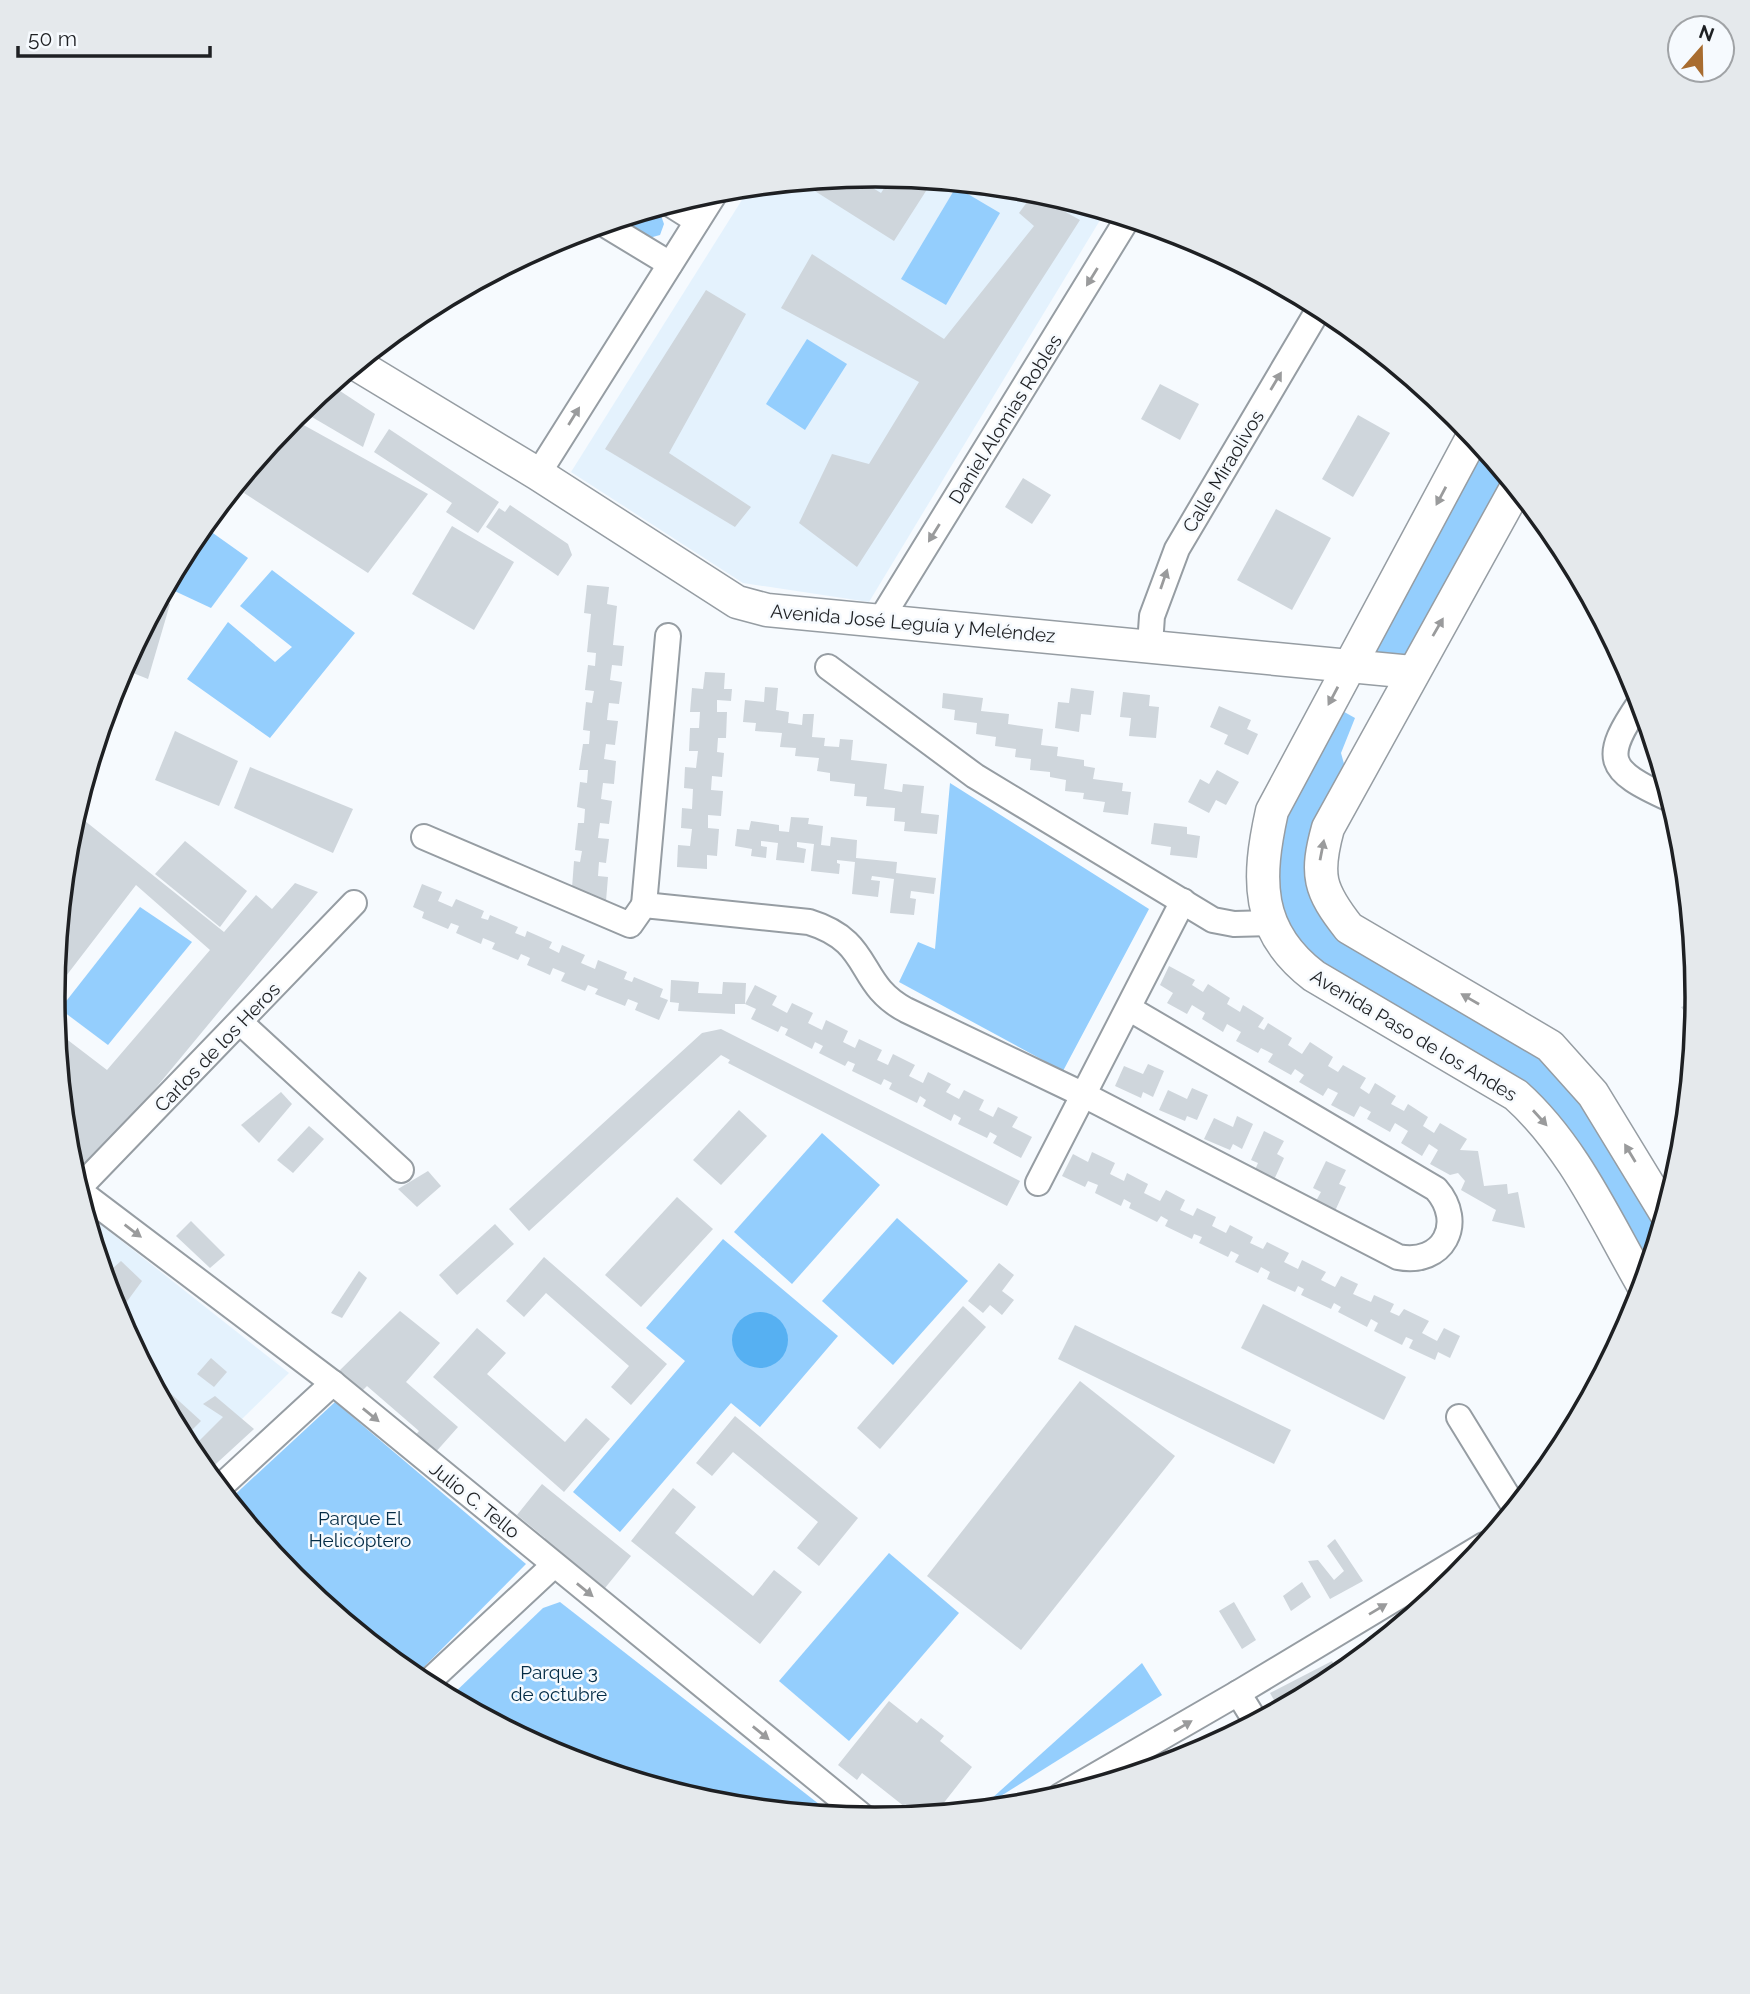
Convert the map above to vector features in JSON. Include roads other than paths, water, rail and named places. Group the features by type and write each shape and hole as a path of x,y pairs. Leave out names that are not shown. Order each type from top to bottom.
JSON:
{"street":[{"path":"538,474 707,204"},
{"path":"680,210 697,221"},
{"name":"Daniel Alomias Robles","path":"881,619 1123,226"},
{"path":"614,230 670,264"},
{"name":"Calle Miraolivos","path":"1150,645 1152,616 1177,549 1314,316"},
{"name":"Avenida José Leguía y Meléndez","path":"364,369 538,474 737,601 767,610 1412,672"},
{"name":"Avenida Paso de los Andes","path":"1468,446 1272,811 1263,874 1265,902 1272,923 1290,958 1314,976 1516,1096 1538,1115 1563,1146 1636,1273"},
{"path":"1511,496 1328,828 1320,855 1320,882 1349,928 1550,1046 1593,1094 1659,1202"},
{"path":"424,837 630,925 644,905 668,636"},
{"path":"828,667 975,776 1213,920 1234,924 1272,923"},
{"path":"1633,712 1617,735 1615,757 1623,772 1639,785 1660,794"},
{"path":"1038,1183 1130,1009 1183,901"},
{"name":"Carlos de los Heros","path":"86,1181 354,903"},
{"path":"644,905 809,922 825,927 853,946 863,959 874,984 893,1003 1084,1095 1398,1257 1419,1259 1438,1249 1444,1241 1451,1219 1444,1198 1436,1189 1130,1009"},
{"path":"241,1023 401,1170"},
{"name":"Julio C. Tello","path":"90,1198 333,1383 851,1807"},
{"path":"226,1482 333,1383"},
{"path":"1459,1417 1510,1500"},
{"path":"1091,1778 1455,1562"},
{"path":"434,1677 554,1565"},
{"path":"1238,1693 1252,1714"}],"park label":[{"name":"Parque El Helicóptero","path":"360,1529"},
{"name":"Parque 3 de octubre","path":"559,1683"}]}
